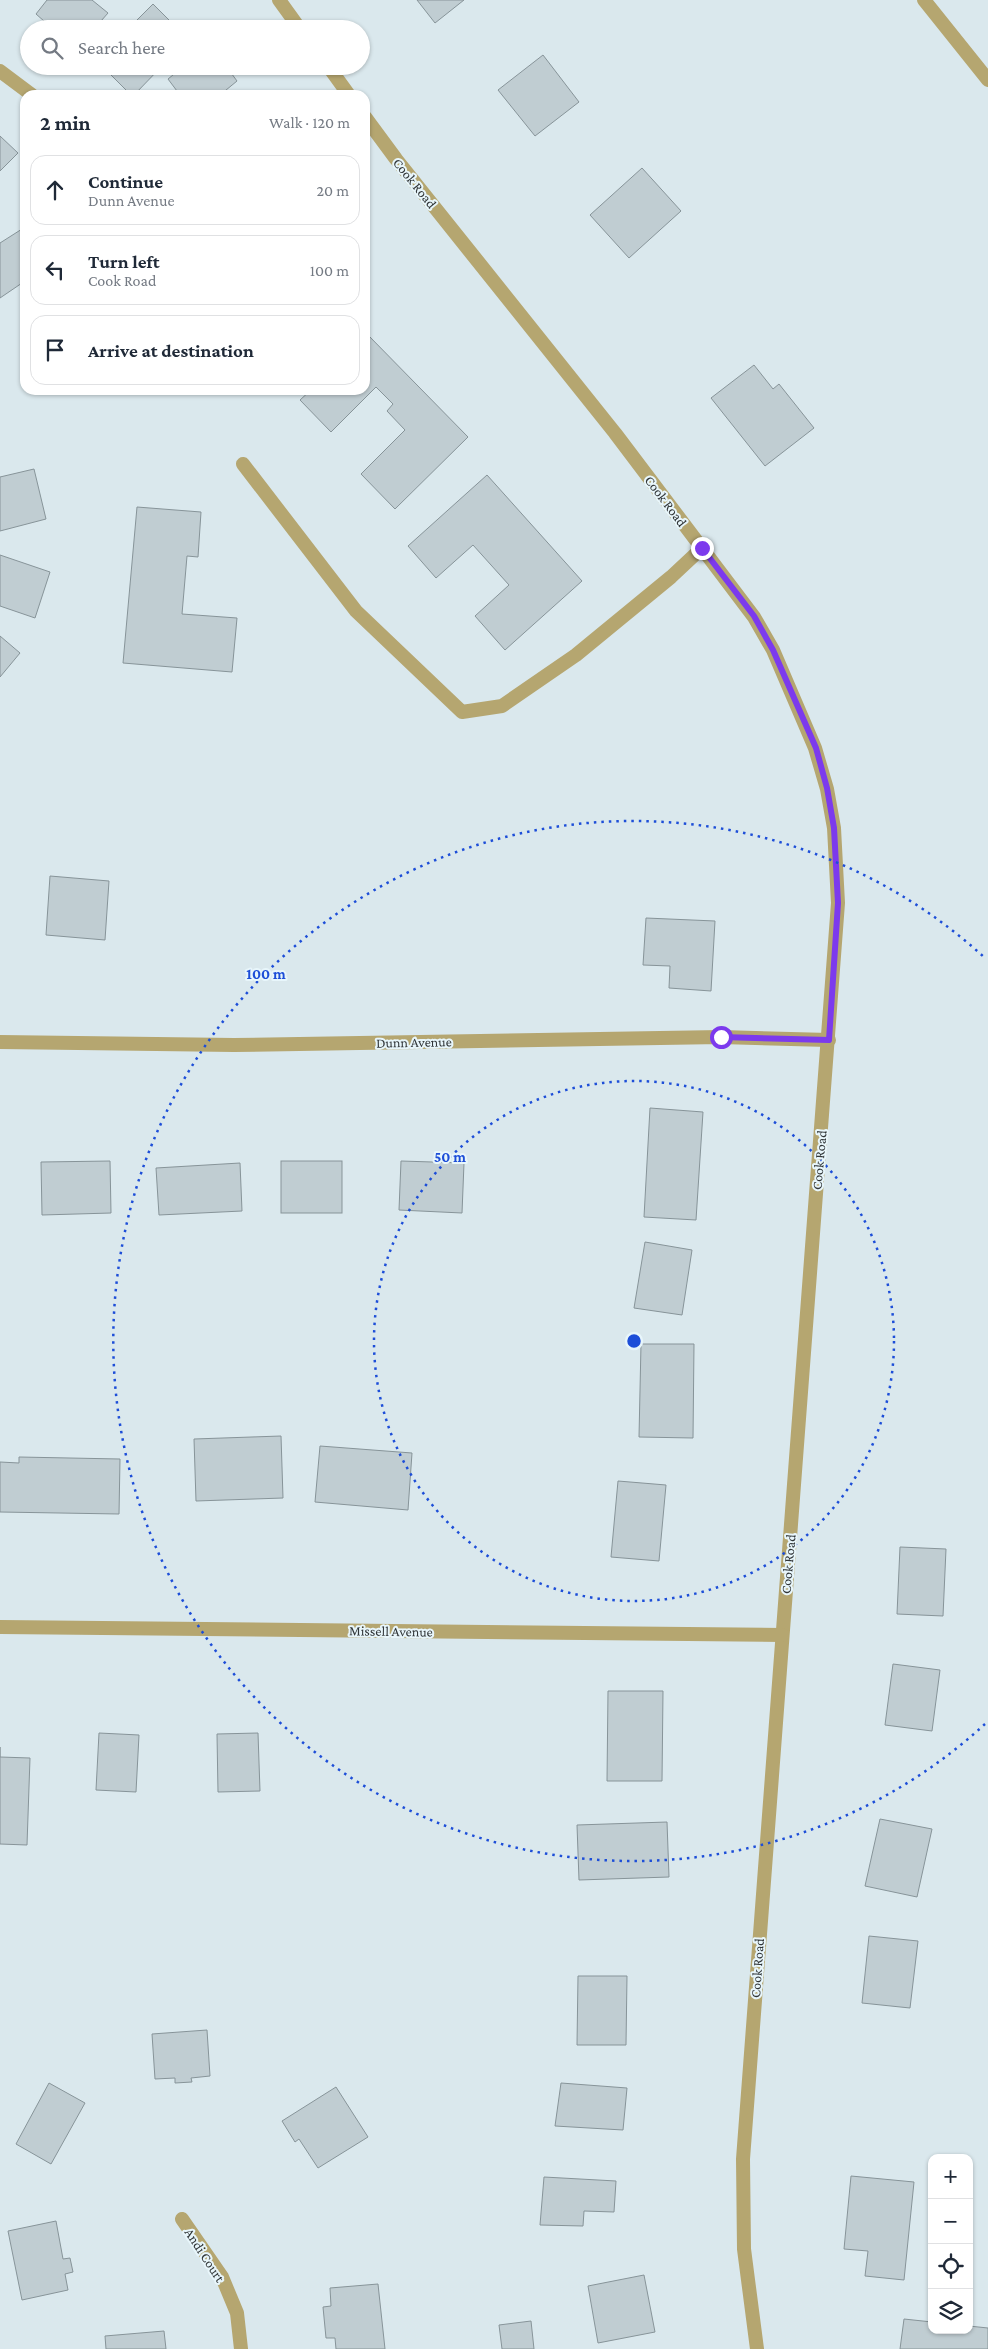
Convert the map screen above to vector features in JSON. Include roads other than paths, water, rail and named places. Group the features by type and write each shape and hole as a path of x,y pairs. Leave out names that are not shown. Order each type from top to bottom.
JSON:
{"street":[{"path":"279,0 293,20"},
{"path":"924,0 988,80"},
{"path":"0,71 25,90"},
{"path":"335,75 345,90"},
{"name":"Cook Road","path":"370,125 615,433 754,616 773,650 816,748 827,788 834,828 838,903 829,1040 743,2159 744,2249 757,2349"},
{"path":"243,464 356,611 462,712 502,706 576,655 702,548"},
{"name":"Dunn Avenue","path":"0,1042 234,1045 721,1037 829,1040"},
{"name":"Missell Avenue","path":"0,1627 782,1635"},
{"name":"Andi Court","path":"182,2219 222,2277 237,2313 241,2349"}]}
